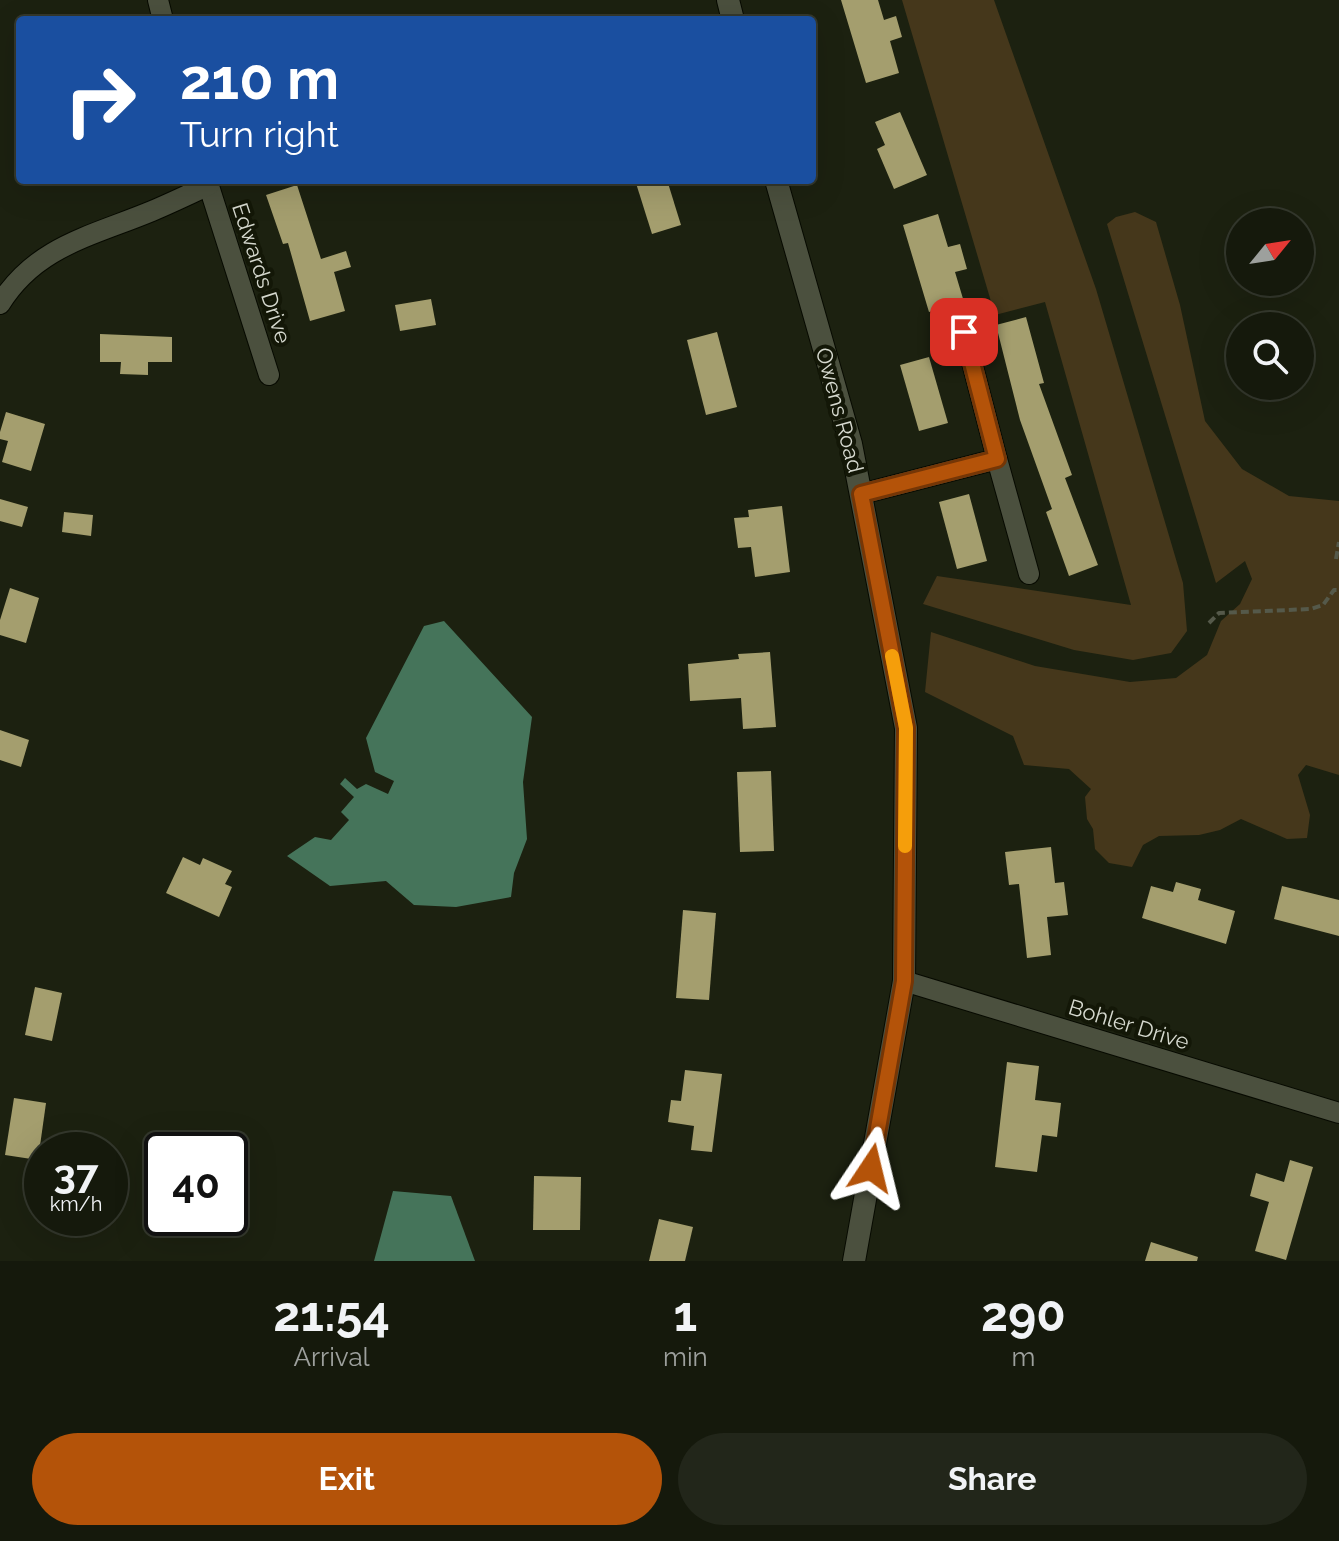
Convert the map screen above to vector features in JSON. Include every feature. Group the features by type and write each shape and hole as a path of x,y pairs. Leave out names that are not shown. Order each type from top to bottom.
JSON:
{"street":[{"name":"Edwards Drive","path":"0,304 34,263 65,244 152,211 206,184"},
{"name":"Edwards Drive","path":"208,184 269,375"},
{"name":"Owens Road","path":"777,184 851,444 906,728 904,981 854,1261"},
{"path":"964,332 1029,574"},
{"path":"861,494 997,459"},
{"name":"Bohler Drive","path":"904,981 1339,1113"}],"path":[{"path":"1336,559 1339,542"},
{"path":"1209,623 1219,613 1311,609 1323,605 1334,590 1339,590"}],"shaded area":[{"path":"902,0 994,0 1096,289 1183,583 1187,631 1171,653 1133,660 1074,650 923,604 937,576 1131,605 1045,302 995,315"},
{"path":"1135,212 1156,222 1180,305 1205,421 1242,469 1289,496 1339,501 1339,775 1306,765 1298,775 1310,815 1307,838 1287,839 1241,819 1220,830 1199,835 1159,836 1143,845 1132,867 1109,863 1095,849 1085,797 1091,789 1069,769 1024,765 1013,736 925,692 931,632 1035,666 1130,682 1176,678 1207,655 1221,621 1240,604 1252,579 1245,561 1216,583 1107,224 1116,217"},
{"path":"444,621 532,717 523,782 527,839 514,873 511,897 456,907 414,905 386,881 330,886 287,856 315,837 331,840 349,820 341,812 354,797 340,784 345,778 357,789 366,784 388,794 394,781 375,772 366,738 424,626"},
{"path":"393,1191 451,1196 475,1261 374,1261"}],"building":[{"path":"841,0 878,0 884,20 896,16 902,37 890,41 899,73 866,83"},
{"path":"900,112 927,175 894,189 877,149 885,145 875,122"},
{"path":"636,184 668,184 681,225 652,234"},
{"path":"297,185 321,259 346,251 351,267 334,272 345,311 310,321 288,243 283,244 266,195"},
{"path":"938,214 948,247 960,244 967,269 955,272 964,302 929,312 903,225"},
{"path":"431,299 436,325 400,331 395,305"},
{"path":"1026,317 1044,383 1039,384 1072,475 1065,478 1098,565 1069,576 1046,512 1052,509 1020,420 996,325"},
{"path":"717,332 737,407 706,415 687,340"},
{"path":"100,334 172,337 172,362 148,362 148,375 120,374 121,362 100,362"},
{"path":"929,357 948,423 919,431 900,365"},
{"path":"6,412 45,424 31,471 2,462 8,441 0,439 0,432"},
{"path":"969,494 987,561 957,569 939,502"},
{"path":"0,499 28,507 22,527 0,521"},
{"path":"782,506 790,572 755,577 751,547 738,548 734,518 749,517 748,510"},
{"path":"64,512 93,515 91,536 62,532"},
{"path":"10,588 39,598 26,643 0,635 0,620"},
{"path":"770,652 776,727 743,729 741,698 690,701 688,664 739,659 738,654"},
{"path":"0,730 29,740 21,767 0,760"},
{"path":"771,771 774,851 740,852 737,772"},
{"path":"1051,847 1055,883 1064,882 1068,915 1047,917 1051,955 1027,958 1019,884 1009,885 1005,852"},
{"path":"183,857 200,865 203,858 232,871 225,884 232,887 219,917 166,893"},
{"path":"1176,882 1201,889 1198,900 1235,911 1226,944 1142,918 1151,886 1173,892"},
{"path":"1282,886 1339,900 1339,936 1274,919"},
{"path":"683,910 716,913 709,1000 676,998"},
{"path":"35,987 62,993 52,1041 25,1035"},
{"path":"1007,1062 1039,1066 1035,1100 1061,1103 1057,1137 1042,1135 1037,1172 995,1167"},
{"path":"685,1070 722,1074 712,1152 691,1150 694,1126 668,1122 671,1100 681,1101"},
{"path":"14,1098 46,1103 42,1132 24,1132 24,1158 5,1155"},
{"path":"1290,1160 1313,1167 1286,1260 1255,1251 1269,1202 1250,1196 1256,1173 1284,1182"},
{"path":"534,1176 581,1177 580,1230 533,1230"},
{"path":"659,1219 693,1227 685,1261 649,1261"},
{"path":"1151,1242 1198,1257 1197,1261 1145,1261"}],"slow traffic":[{"path":"892,656 906,728 905,846"}],"route":[{"path":"871,1168 904,981 906,728 861,494 997,459 964,332"}]}
